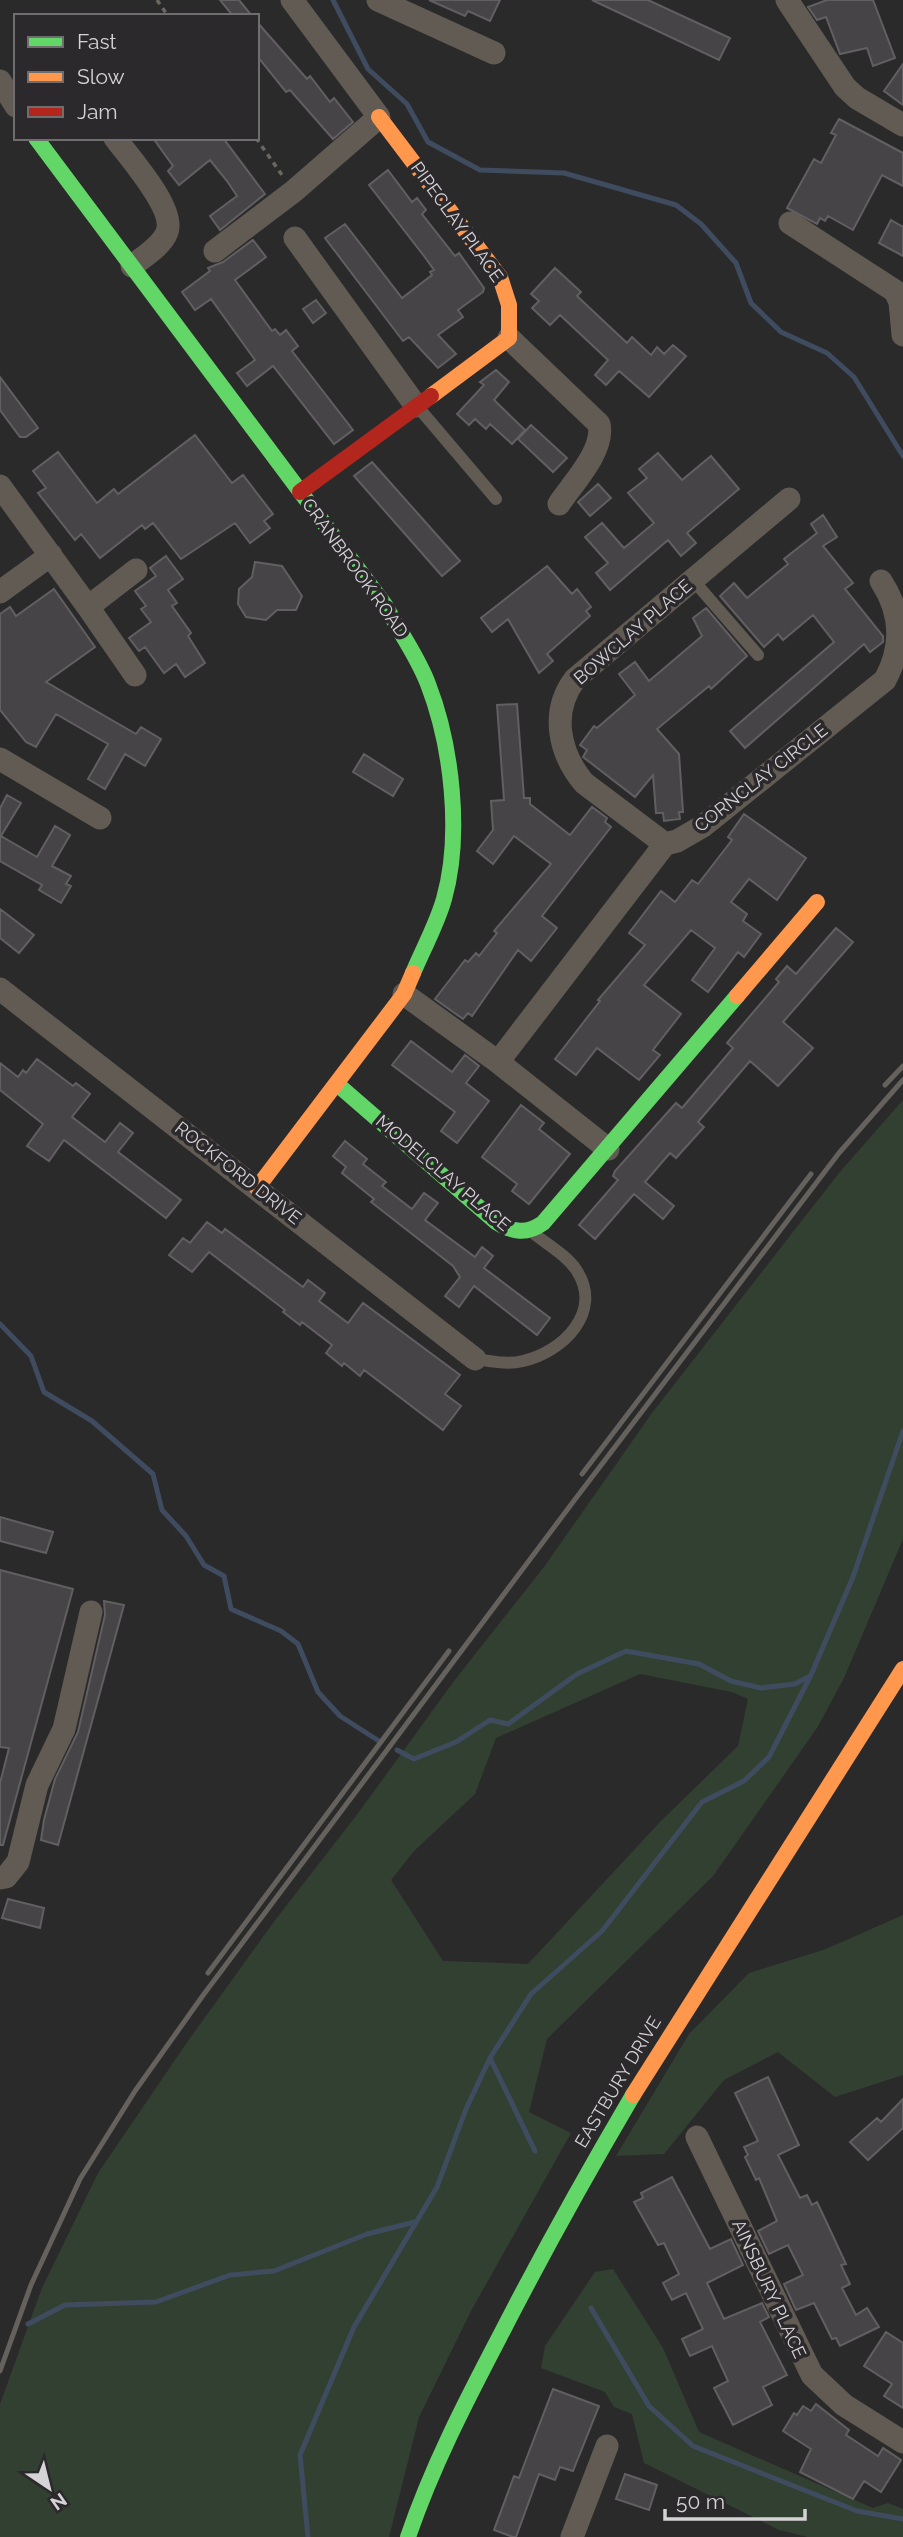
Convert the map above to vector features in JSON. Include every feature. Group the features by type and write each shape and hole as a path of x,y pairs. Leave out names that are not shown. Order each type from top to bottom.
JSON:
{"street":[{"path":"215,251 294,191 379,117 292,0"},
{"path":"378,0 494,53"},
{"path":"787,0 845,87 857,98 903,125"},
{"path":"0,82 14,104"},
{"name":"PIPECLAY PLACE","path":"379,117 500,277 509,305 509,338"},
{"name":"CRANBROOK ROAD","path":"38,140 385,604 408,641 428,683 445,741 452,789 451,849 444,899 404,994 257,1188"},
{"path":"116,140 151,186 168,218 169,229 163,241 132,266"},
{"path":"790,223 895,291 900,302 903,335"},
{"path":"295,238 416,406"},
{"path":"300,492 509,338 599,424 601,433 598,445 559,504"},
{"path":"0,486 135,675"},
{"name":"BOWCLAY PLACE","path":"664,844 584,783 575,773 561,741 562,706 566,692 575,679 789,499"},
{"path":"0,592 51,555"},
{"path":"88,607 136,570"},
{"name":"CORNCLAY CIRCLE","path":"498,1062 664,844 677,841 704,826 885,680 894,668 902,628 893,599 881,581"},
{"path":"0,759 100,818"},
{"name":"MODELCLAY PLACE","path":"337,1084 496,1222 514,1233 532,1232 608,1149 817,902"},
{"name":"ROCKFORD DRIVE","path":"0,989 475,1359"},
{"path":"404,994 498,1062 608,1149"},
{"path":"0,1878 6,1877 18,1862 37,1785 64,1730 91,1612"},
{"name":"EASTBURY DRIVE","path":"408,2537 430,2476 468,2398 611,2127 903,1669"},
{"name":"AINSBURY PLACE","path":"698,2137 812,2375 844,2405 903,2442"},
{"path":"572,2537 607,2446"}],"lane":[{"path":"416,406 496,499"},
{"path":"693,580 758,655"},
{"path":"475,1359 504,1364 541,1355 570,1334 583,1314 585,1291 578,1272 532,1232"}],"path":[{"path":"257,140 294,191"}],"green space":[{"path":"903,1100 903,1539 844,1678 817,1728 713,1876 547,2039 529,2112 571,2133 471,2311 419,2417 389,2537 0,2537 0,2404 42,2288 98,2173 190,2038 276,1919 359,1812 454,1681 544,1567 652,1413 839,1173","holes":["640,1674 732,1692 748,1699 738,1746 660,1822 528,1964 443,1961 391,1880 414,1851 475,1794 496,1738"]},
{"path":"903,1915 903,2075 835,2097 778,2052 724,2080 664,2154 616,2156 689,2034 749,1973 826,1949"},
{"path":"613,2269 663,2348 699,2432 873,2508 888,2503 903,2509 903,2537 808,2537 779,2530 644,2463 632,2414 614,2407 605,2392 541,2368 545,2346 595,2272"}],"building":[{"path":"220,0 239,0 250,14 231,14"},
{"path":"429,0 500,0 490,21 468,11 465,16"},
{"path":"592,0 648,0 730,38 719,60"},
{"path":"827,0 873,0 895,58 873,66 867,48 840,54 826,17 817,20 808,7"},
{"path":"259,24 307,79 310,76 330,102 334,98 353,122 333,139 290,90 286,92 259,58"},
{"path":"903,64 903,105 884,91"},
{"path":"839,119 903,153 903,186 882,175 853,230 828,216 825,221 820,218 817,224 787,208 814,159 821,163 836,135 831,133"},
{"path":"154,140 224,140 265,194 220,230 210,216 237,196 227,181 210,160 179,185 168,171 173,166"},
{"path":"388,170 412,202 417,198 426,210 422,214 455,256 459,253 484,288 483,292 458,310 463,317 438,335 456,354 438,368 409,337 403,341 325,238 345,224 402,298 432,275 430,272 434,270 369,185"},
{"path":"891,220 903,227 903,256 879,243"},
{"path":"253,240 266,257 235,280 272,331 275,329 280,335 286,330 298,346 292,351 353,430 334,444 273,366 247,386 237,373 255,360 211,299 195,310 182,292 210,271 208,268 223,262"},
{"path":"555,268 581,292 577,296 627,343 632,337 651,355 657,347 664,354 673,345 686,356 649,397 619,371 606,385 595,375 608,360 560,315 550,325 532,308 539,301 531,294"},
{"path":"316,300 326,313 313,323 303,309"},
{"path":"496,370 509,382 494,400 525,430 512,444 490,424 486,429 475,419 469,425 457,414 484,385 480,382"},
{"path":"0,377 38,428 26,437 20,437 0,410"},
{"path":"531,425 567,458 553,472 518,439"},
{"path":"195,435 232,483 243,475 273,514 264,521 270,528 250,543 235,523 181,559 153,523 145,529 142,525 100,558 81,534 75,540 38,493 46,488 33,471 58,452 97,503 114,489 118,494"},
{"path":"658,453 682,480 711,456 739,489 687,533 696,543 681,556 668,540 610,590 596,573 608,563 585,537 602,523 624,548 654,523 628,493 647,478 639,469"},
{"path":"372,462 460,561 442,576 354,476"},
{"path":"598,484 611,498 590,516 578,502"},
{"path":"823,515 837,537 823,546 853,583 845,589 883,636 883,642 870,652 864,644 745,748 730,731 834,642 813,615 783,640 778,634 764,647 720,596 734,583 747,598 788,564 784,559 817,533 811,524"},
{"path":"166,556 183,579 168,590 177,603 172,606 191,633 188,636 205,663 185,677 176,664 164,673 145,647 139,651 129,638 151,622 141,609 146,606 135,591 156,576 150,568"},
{"path":"255,562 282,566 302,596 296,610 277,610 266,620 246,617 238,604 239,589 252,577"},
{"path":"547,566 572,594 577,589 591,607 586,611 590,616 547,654 553,661 539,673 508,619 492,632 481,618"},
{"path":"54,589 95,647 46,682 136,734 141,727 161,739 145,766 125,754 105,789 88,779 108,744 56,714 36,747 26,742 0,710 0,614 10,607 16,616"},
{"path":"706,608 747,656 711,689 709,686 657,729 679,754 683,812 679,812 680,819 664,821 663,813 656,813 653,775 635,797 583,757 587,750 580,745 594,726 597,728 635,695 619,674 635,662 649,681 702,636 693,618"},
{"path":"517,704 524,798 530,798 530,804 570,835 592,807 607,818 605,822 611,827 542,916 557,928 531,961 518,950 472,1016 468,1013 463,1019 435,999 465,960 468,962 476,953 479,956 497,933 494,931 551,864 514,836 493,864 477,851 493,830 491,801 504,800 497,705"},
{"path":"364,754 403,779 393,796 353,772"},
{"path":"7,795 21,803 1,836 37,857 55,826 70,835 52,866 71,876 66,884 71,886 61,903 39,890 42,885 0,861 0,808"},
{"path":"744,814 806,858 777,900 749,879 731,902 747,914 743,921 761,934 744,957 738,952 708,992 692,980 715,948 691,930 644,985 681,1014 653,1050 660,1055 639,1080 597,1048 576,1075 555,1059 600,1001 598,1000 645,945 629,933 661,891 675,902 692,880 698,884 732,840 728,837"},
{"path":"0,909 34,935 19,953 0,938"},
{"path":"836,928 853,942 783,1022 813,1048 778,1086 750,1061 698,1122 704,1127 676,1158 670,1153 645,1182 674,1206 663,1219 634,1194 595,1239 579,1225 618,1180 613,1176 615,1171 676,1103 682,1108 733,1048 727,1043 779,982 776,979 787,966 796,974"},
{"path":"411,1041 452,1072 465,1055 479,1066 466,1083 489,1101 457,1143 441,1131 455,1112 392,1065"},
{"path":"37,1059 73,1086 76,1083 90,1094 72,1117 105,1142 120,1123 133,1133 118,1152 181,1200 166,1218 64,1140 49,1161 27,1146 43,1124 0,1090 0,1063 18,1077 23,1070 26,1073"},
{"path":"521,1105 544,1123 539,1129 570,1154 529,1204 512,1191 517,1184 482,1157"},
{"path":"345,1141 367,1159 363,1164 386,1182 382,1186 412,1209 424,1193 438,1203 425,1220 475,1257 482,1247 493,1256 484,1268 550,1318 537,1335 474,1286 459,1307 445,1296 460,1277 453,1266 371,1202 374,1199 342,1173 346,1167 333,1156"},
{"path":"207,1222 222,1233 225,1229 303,1287 308,1280 325,1293 319,1301 348,1323 363,1303 460,1375 445,1394 461,1406 443,1430 364,1370 360,1376 344,1363 342,1366 326,1353 332,1345 302,1322 300,1325 283,1312 285,1310 209,1252 192,1272 169,1255 183,1238 190,1243"},
{"path":"0,1517 53,1532 46,1553 0,1541"},
{"path":"0,1570 73,1589 3,1845 0,1845 0,1783 9,1748 0,1747"},
{"path":"104,1601 124,1605 58,1845 41,1840 44,1820 55,1779 78,1732 105,1615"},
{"path":"8,1899 44,1908 40,1928 2,1918"},
{"path":"768,2077 799,2145 778,2155 800,2198 807,2195 812,2205 817,2202 846,2264 841,2265 850,2284 842,2288 856,2315 867,2308 879,2327 840,2346 836,2338 832,2339 814,2303 796,2310 784,2284 803,2275 788,2245 769,2254 758,2231 777,2221 759,2178 756,2180 745,2157 748,2155 744,2147 758,2141 735,2093"},
{"path":"903,2099 903,2128 868,2160 850,2142 877,2118 881,2122"},
{"path":"672,2177 710,2249 731,2239 743,2265 707,2283 724,2319 762,2303 769,2317 760,2322 787,2375 763,2387 772,2405 733,2425 714,2388 728,2381 712,2346 690,2356 682,2339 703,2329 686,2293 672,2300 663,2283 679,2274 664,2243 658,2245 634,2202 643,2198 641,2193"},
{"path":"886,2332 903,2343 903,2408 884,2396 892,2384 864,2366"},
{"path":"553,2389 599,2406 573,2471 560,2467 555,2480 539,2474 516,2537 513,2537 494,2530 514,2476 519,2478"},
{"path":"816,2404 849,2430 846,2435 878,2456 883,2448 901,2460 881,2492 864,2481 853,2499 800,2472 811,2449 783,2431 794,2413 797,2415 803,2406 811,2411"},
{"path":"625,2474 657,2485 649,2510 616,2499"}],"waterway":[{"path":"333,0 368,69 407,104 428,142 480,170 564,173 676,205 701,224 736,263 751,303 781,332 827,353 854,377 903,456"},
{"path":"0,1324 31,1356 44,1392 92,1421 153,1474 162,1510 186,1536 204,1565 224,1576 231,1609 281,1631 298,1644 318,1692 340,1716 379,1741"},
{"path":"308,2537 300,2455 354,2327 437,2187 466,2109 490,2058 531,1994 602,1931 702,1802 744,1781 769,1757 811,1675 853,1577 903,1431"},
{"path":"397,1750 414,1759 456,1742 490,1720 508,1724 577,1674 626,1651 699,1664 731,1681 761,1688 795,1684 810,1676"},
{"path":"490,2058 535,2151"},
{"path":"28,2324 65,2305 156,2302 230,2275 274,2271 367,2234 415,2222"},
{"path":"591,2308 649,2406 693,2446 857,2511 903,2519"}],"railway":[{"path":"885,1085 903,1066"},
{"path":"0,2371 31,2285 80,2179 135,2091 204,1994 573,1502 839,1153 903,1080"},
{"path":"582,1474 811,1174"},
{"path":"208,1973 449,1651"}],"traffic: fast":[{"path":"37,140 385,605 424,674 436,708 448,762 452,791 452,847 444,899 413,973"},
{"path":"337,1084 496,1222 514,1230 525,1231 543,1223 737,996"},
{"path":"408,2537 438,2460 474,2387 547,2246 633,2095"}],"traffic: slow":[{"path":"379,117 500,277 509,305 509,338 431,396"},
{"path":"737,996 817,902"},
{"path":"257,1188 404,994 413,973"},
{"path":"633,2095 903,1669"}],"traffic: jam":[{"path":"300,492 431,396"}]}
